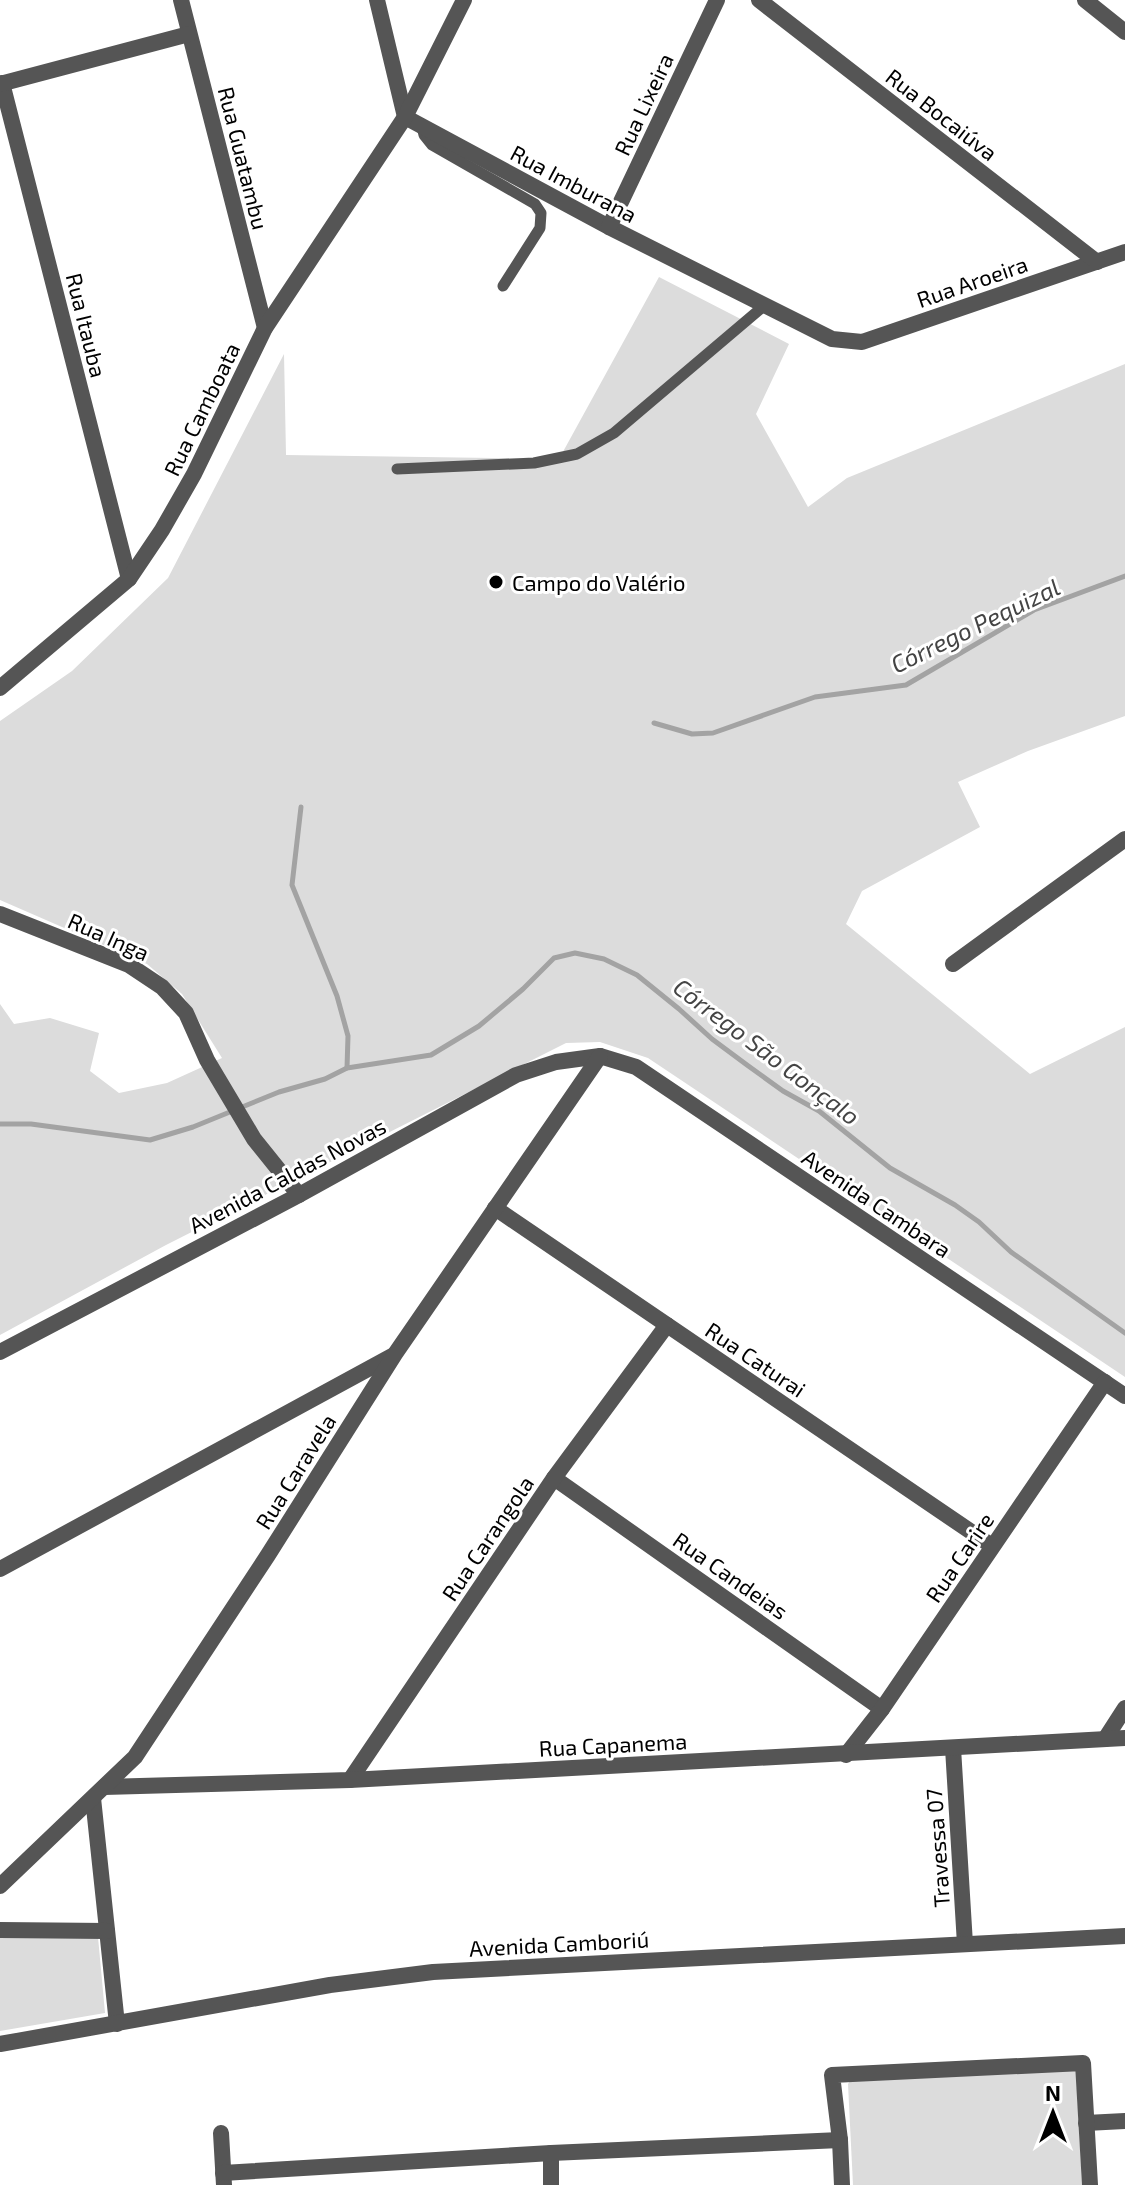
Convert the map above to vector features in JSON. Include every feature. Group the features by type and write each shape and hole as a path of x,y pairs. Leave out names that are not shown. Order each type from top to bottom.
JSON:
{"street":[{"name":"Rua Guatambu","path":"181,0 265,328"},
{"path":"377,0 405,117"},
{"name":"Rua Camboata","path":"0,688 129,579 194,474 265,328 405,117 464,0"},
{"name":"Rua Lixeira","path":"609,227 717,0"},
{"name":"Rua Bocaiúva","path":"759,0 1097,262"},
{"path":"1085,0 1125,32"},
{"path":"1,83 189,34"},
{"name":"Rua Itauba","path":"1,83 129,579"},
{"name":"Rua Imburana","path":"405,117 609,227 832,339"},
{"name":"Rua Aroeira","path":"832,339 862,342 1125,252"},
{"path":"953,964 1125,839"},
{"name":"Rua Inga","path":"0,914 129,965 162,987 186,1013 207,1060 254,1139 299,1195"},
{"name":"Avenida Caldas Novas","path":"0,1352 299,1195 516,1075 556,1062 600,1056"},
{"name":"Rua Caravela","path":"0,1886 135,1757 395,1354 600,1056"},
{"name":"Avenida Cambara","path":"600,1056 636,1067 1125,1396"},
{"name":"Rua Caturai","path":"495,1208 992,1546"},
{"name":"Rua Carangola","path":"350,1780 554,1478 667,1325"},
{"path":"0,1569 395,1354"},
{"name":"Rua Carire","path":"846,1755 882,1709 1105,1382"},
{"name":"Rua Candeias","path":"554,1478 882,1709"},
{"path":"1105,1739 1125,1708"},
{"name":"Rua Capanema","path":"98,1792 1125,1738"},
{"name":"Travessa 07","path":"953,1748 965,1944"},
{"path":"98,1792 117,2024"},
{"path":"0,1930 107,1931"},
{"name":"Avenida Camboriú","path":"0,2044 330,1985 433,1972 1125,1936"},
{"path":"842,2185 832,2075 1083,2063 1090,2185"},
{"path":"1086,2123 1125,2121"},
{"path":"221,2133 223,2179 551,2153 840,2140"},
{"path":"551,2153 551,2185"}],"lane":[{"path":"422,127 432,145 535,204 541,213 540,228 503,286"},
{"path":"397,469 534,463 577,454 614,433 765,305"}],"shaded area":[{"path":"659,277 789,344 756,414 808,507 847,478 1125,364 1125,716 1028,751 958,782 980,827 862,891 846,924 1030,1074 1125,1027 1125,1377 648,1058 600,1042 566,1043 166,1245 0,1335 0,1004 14,1024 50,1018 99,1033 90,1071 119,1093 167,1083 222,1058 182,994 147,964 0,900 0,721 72,671 168,578 284,354 286,455 559,459"},
{"path":"98,1937 105,2013 0,2031 0,1938"},
{"path":"1076,2070 1082,2185 853,2185 850,2081"}],"waterway":[{"name":"Córrego Pequizal","path":"654,723 692,734 713,733 815,697 906,685 1034,610 1125,576"},
{"name":"Córrego Pequizal","path":"301,807 292,885 337,996 348,1036 347,1068"},
{"name":"Córrego São Gonçalo","path":"0,1124 31,1124 150,1140 193,1127 279,1092 325,1079 347,1068 431,1055 479,1026 554,958 575,953 604,959 637,975 747,1065 783,1091 819,1111 890,1168 979,1222 1011,1252 1125,1333"}],"place":[{"name":"Campo do Valério","path":"496,582"}]}
